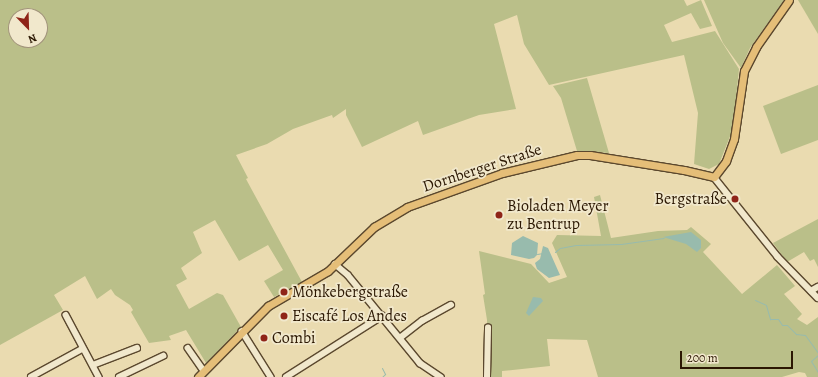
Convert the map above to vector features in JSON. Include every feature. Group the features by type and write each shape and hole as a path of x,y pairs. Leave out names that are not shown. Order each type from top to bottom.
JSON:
{"main road":[{"path":"714,177 726,161 734,139 744,71 756,48 789,0"},
{"name":"Dornberger Straße","path":"198,377 270,304 311,282 335,264 374,227 396,213 465,186 532,164 590,154 707,173 714,177"}],"street":[{"path":"714,177 778,257 818,298"},
{"path":"335,264 348,275 424,368 440,377"},
{"path":"810,291 818,287"},
{"path":"400,338 422,321 451,305"},
{"path":"66,315 82,349 99,377"},
{"path":"286,377 382,316"},
{"path":"487,377 488,328"},
{"path":"242,331 271,377"},
{"path":"93,365 137,348"},
{"path":"188,348 204,371"},
{"path":"31,377 82,349"},
{"path":"119,377 163,356"}],"green space":[{"path":"0,0 684,0 687,6 701,0 712,26 700,29 691,13 664,25 672,42 715,31 739,69 733,129 719,164 709,169 694,164 698,113 684,55 549,85 524,44 517,15 494,24 516,109 479,115 423,135 418,121 362,147 346,115 346,109 333,118 332,115 293,129 267,144 236,155 248,178 246,179 302,282 274,297 264,281 283,270 268,245 239,261 215,220 193,232 202,253 181,268 187,279 176,285 189,309 217,293 223,295 241,327 206,363 186,330 169,336 171,340 149,343 131,312 133,310 130,305 115,295 111,289 97,299 85,276 54,295 63,310 0,345"},
{"path":"704,0 784,0 750,48 741,68 723,43"},
{"path":"798,0 818,0 818,34"},
{"path":"587,78 609,153 577,151 561,98 553,86"},
{"path":"818,85 818,140 781,154 763,106"},
{"path":"600,195 611,238 658,231 687,230 691,227 711,244 703,252 742,294 777,265 795,286 784,294 802,314 797,319 807,325 818,317 818,377 807,377 805,373 799,372 782,377 598,377 587,340 547,339 550,366 502,371 502,377 489,377 487,320 483,295 485,294 479,251 531,264 549,283 567,277 552,243 557,235 601,236 594,197"},
{"path":"818,219 818,267 814,259 810,261 804,252 787,262 773,243"}],"shaded area":[{"path":"691,232 701,240 701,248 697,252 686,244 663,237"},
{"path":"523,236 538,243 537,255 534,258 529,259 511,255 512,243"},
{"path":"543,246 548,248 560,275 549,278 537,269 535,263 540,259"},
{"path":"533,297 541,298 543,301 529,316 526,313"}],"waterway":[{"path":"555,252 560,248 576,245 621,244 664,238"},
{"path":"537,254 543,253"},
{"path":"755,300 766,305 770,319 778,319 782,325 787,325 796,334 805,335 818,353"},
{"path":"818,355 811,361 818,372"},
{"path":"382,368 385,374 382,377"}],"place":[{"name":"Bergstraße","path":"735,199"},
{"name":"Bioladen Meyer zu Bentrup","path":"499,215"},
{"name":"Mönkebergstraße","path":"284,292"},
{"name":"Eiscafé Los Andes","path":"284,316"},
{"name":"Combi","path":"264,338"}]}
